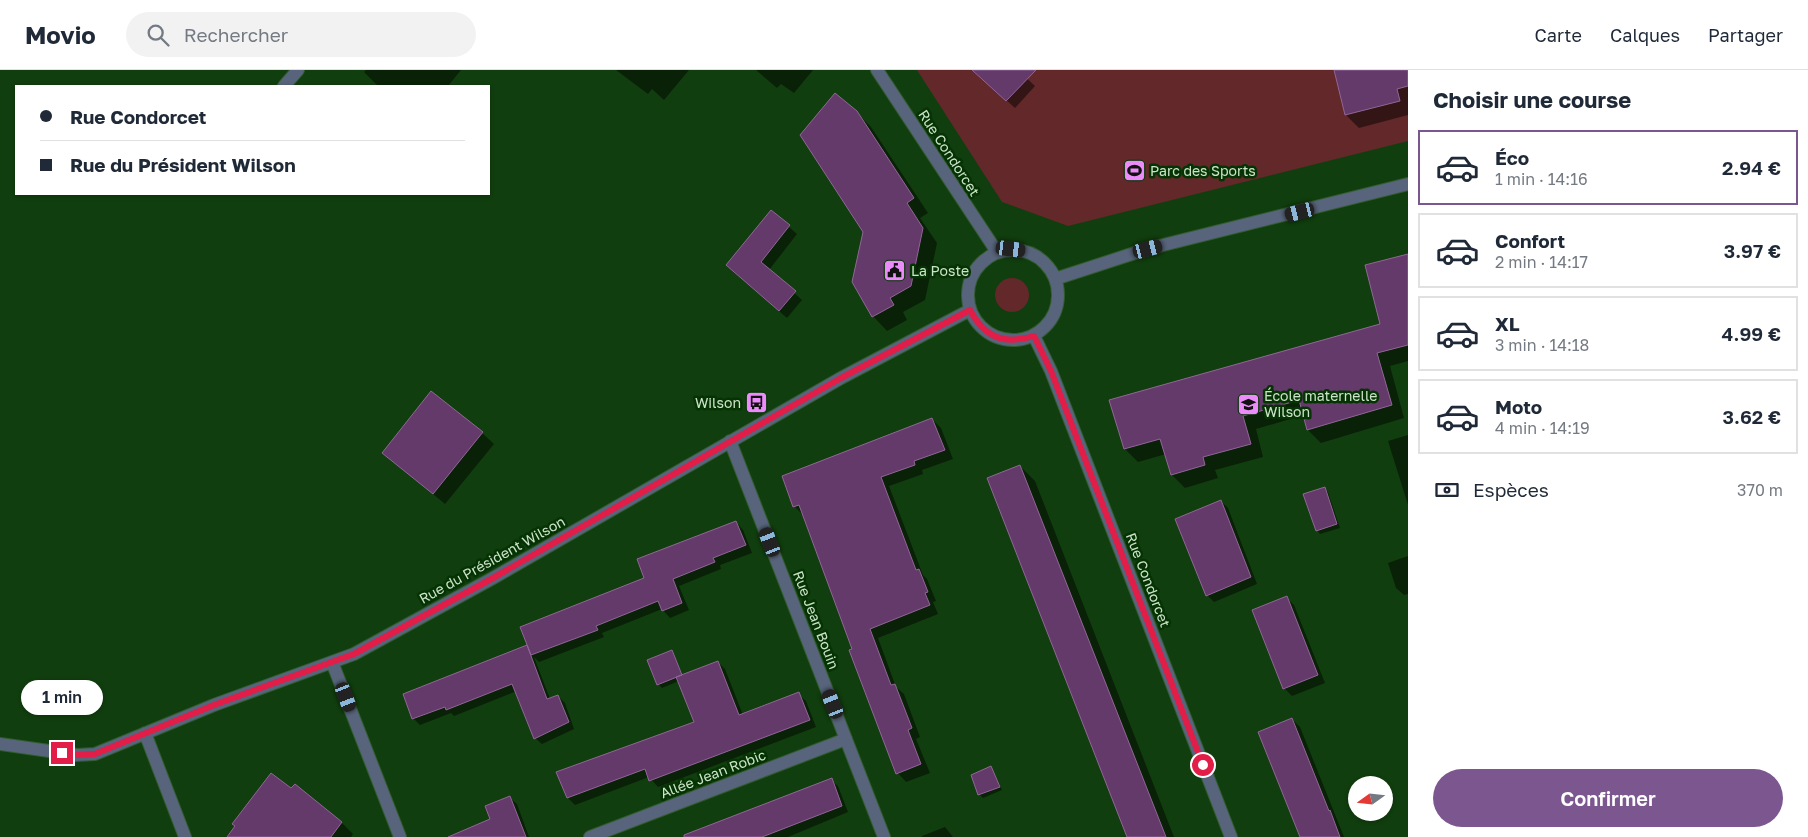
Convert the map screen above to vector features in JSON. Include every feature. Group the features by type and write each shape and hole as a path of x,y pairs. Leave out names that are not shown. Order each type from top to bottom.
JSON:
{"street":[{"path":"285,85 298,70"},
{"name":"Rue Condorcet","path":"877,70 997,252"},
{"path":"1055,279 1148,249 1408,184"},
{"path":"1011,249 1032,254 1049,267 1055,279 1058,292 1057,305 1053,317 1034,336 1019,340 1004,340 989,334 977,324 970,310 967,296 969,282 975,269 984,259 997,252 1011,249"},
{"name":"Rue du Président Wilson","path":"0,744 77,755 95,754 146,732 354,654 493,578 841,378 970,310"},
{"name":"Rue Condorcet","path":"1034,336 1051,371 1231,837"},
{"name":"Rue Jean Bouin","path":"730,441 884,837"},
{"path":"332,662 400,837"},
{"path":"146,732 185,837"},
{"name":"Allée Jean Robic","path":"590,837 846,739"}],"shaded area":[{"name":"Parc des Sports","path":"917,70 1408,70 1408,141 1068,226 1002,202"},
{"path":"1012,278 1024,283 1029,295 1024,307 1012,312 1000,307 995,295 1000,283"}],"building":[{"path":"972,70 1036,70 1006,101"},
{"path":"1334,70 1408,70 1408,86 1397,89 1400,101 1345,115"},
{"path":"835,93 857,111 914,198 907,203 923,228 911,286 890,298 894,305 872,317 852,282 863,232 800,135"},
{"path":"771,210 790,225 761,262 796,291 779,311 726,265"},
{"path":"1408,254 1408,345 1377,353 1392,405 1307,430 1299,400 1243,416 1251,444 1203,457 1205,465 1171,475 1160,439 1124,449 1109,400 1380,324 1365,265"},
{"path":"431,391 483,432 433,494 382,453"},
{"path":"932,418 945,450 914,461 915,465 881,477 916,570 919,569 928,592 925,593 930,605 870,629 891,685 895,684 912,728 908,730 921,764 896,774 849,650 852,649 799,505 793,507 782,476"},
{"path":"1020,465 1166,837 1127,837 987,478"},
{"path":"1325,487 1337,524 1316,531 1303,494"},
{"path":"1221,500 1251,577 1206,596 1175,519"},
{"path":"736,521 746,545 713,558 715,562 673,579 682,603 662,611 658,601 596,626 598,630 531,655 520,627 644,578 637,559"},
{"path":"1287,596 1318,675 1283,689 1252,610"},
{"path":"527,645 547,699 558,695 569,722 534,739 512,684 446,710 445,707 412,719 403,694"},
{"path":"672,650 682,675 657,685 647,660"},
{"path":"718,661 739,715 799,692 810,720 649,781 645,769 567,798 556,772 694,722 676,677"},
{"path":"1292,718 1340,837 1300,837 1258,732"},
{"path":"991,766 1000,787 978,795 971,775"},
{"path":"271,773 291,788 295,784 342,822 331,837 227,837 235,826 232,824"},
{"path":"832,778 842,806 762,837 684,837 684,835"},
{"path":"510,796 526,837 448,837 490,819 485,806"}],"place":[{"name":"Parc des Sports","path":"1134,171"},
{"name":"La Poste","path":"895,271"},
{"name":"Wilson","path":"757,403"},
{"name":"École maternelle Wilson","path":"1248,404"}],"route":[{"path":"62,753 77,755 95,754 214,705 354,654 493,578 730,441 791,409 841,378 925,332 970,310 977,324 989,334 1004,340 1019,340 1034,336 1051,371 1203,765"}]}
